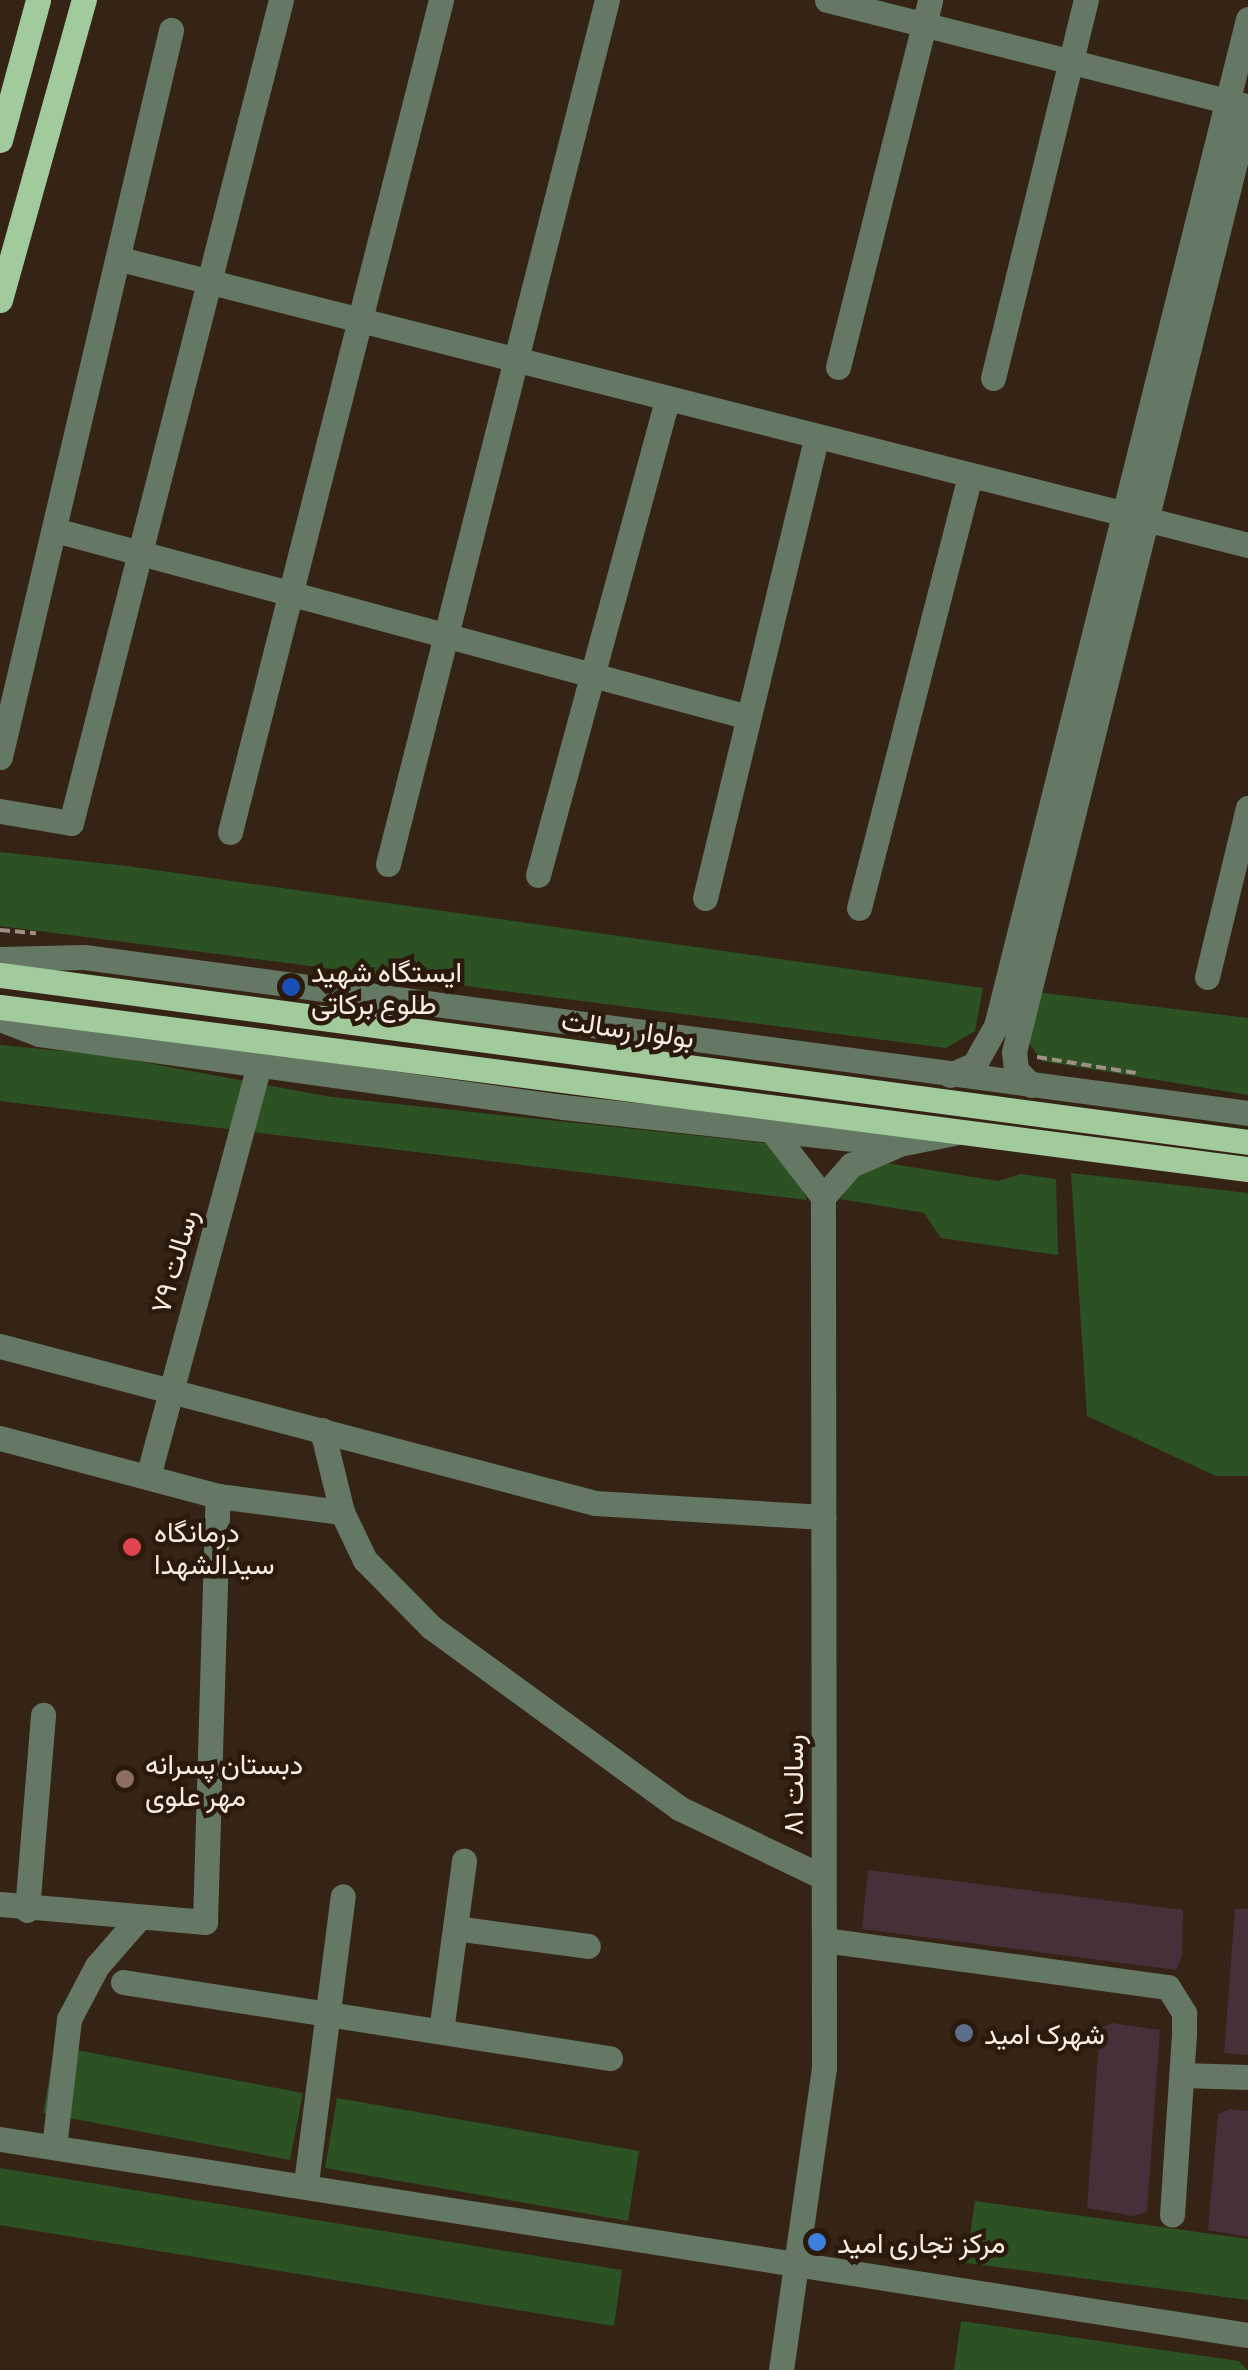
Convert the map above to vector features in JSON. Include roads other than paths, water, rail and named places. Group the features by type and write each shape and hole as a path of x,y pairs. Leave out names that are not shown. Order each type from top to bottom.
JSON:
{"main road":[{"path":"0,140 38,0"},
{"path":"0,300 84,0"},
{"name":"بولوار رسالت","path":"0,975 1248,1142"},
{"name":"بولوار رسالت","path":"0,1007 1248,1169"}],"street":[{"path":"0,811 71,824 205,281 281,0"},
{"path":"230,832 294,596 441,0"},
{"path":"388,864 519,360 606,0"},
{"path":"826,0 928,12 1070,62 1241,106"},
{"path":"993,378 1086,0"},
{"path":"838,367 928,12"},
{"path":"950,1075 974,1065 1008,1028 1148,520 1241,106 1248,19"},
{"path":"0,756 171,30"},
{"path":"1032,1085 1016,1070 1008,1028 1121,513 1241,106"},
{"path":"120,259 1248,545"},
{"path":"538,874 668,398"},
{"path":"705,898 817,436"},
{"path":"859,908 970,475"},
{"path":"55,530 748,716"},
{"path":"1207,978 1248,808"},
{"path":"0,960 84,957 1248,1114"},
{"path":"0,1019 40,1034 259,1065 773,1132 899,1144"},
{"name":"رسالت ۷۹","path":"150,1473 168,1392 259,1065"},
{"path":"773,1132 823,1197 851,1165 899,1144 966,1131"},
{"name":"رسالت ۸۱","path":"781,2370 824,2068 823,1197"},
{"path":"0,1346 594,1504 824,1517"},
{"path":"322,1430 342,1512 364,1560 431,1627 679,1808 822,1876"},
{"path":"0,1438 150,1473 218,1496 342,1512"},
{"path":"0,1904 27,1910 205,1922 218,1496"},
{"path":"27,1910 43,1716"},
{"path":"441,2031 464,1861"},
{"path":"306,2183 342,1896"},
{"path":"54,2147 69,2019 97,1966 140,1918"},
{"path":"455,1928 588,1946"},
{"path":"824,1940 1168,1987 1184,2013 1172,2215"},
{"path":"123,1982 610,2058"},
{"path":"1182,2075 1248,2078"},
{"path":"0,2139 306,2183 1248,2335"}],"place":[{"name":"ایستگاه شهید طلوع برکاتی","path":"291,987"},
{"name":"درمانگاه سیدالشهدا","path":"132,1547"},
{"name":"دبستان پسرانه مهر علوی","path":"125,1779"},
{"name":"شهرک امید","path":"964,2033"},
{"name":"مرکز تجاری امید","path":"817,2242"}]}
